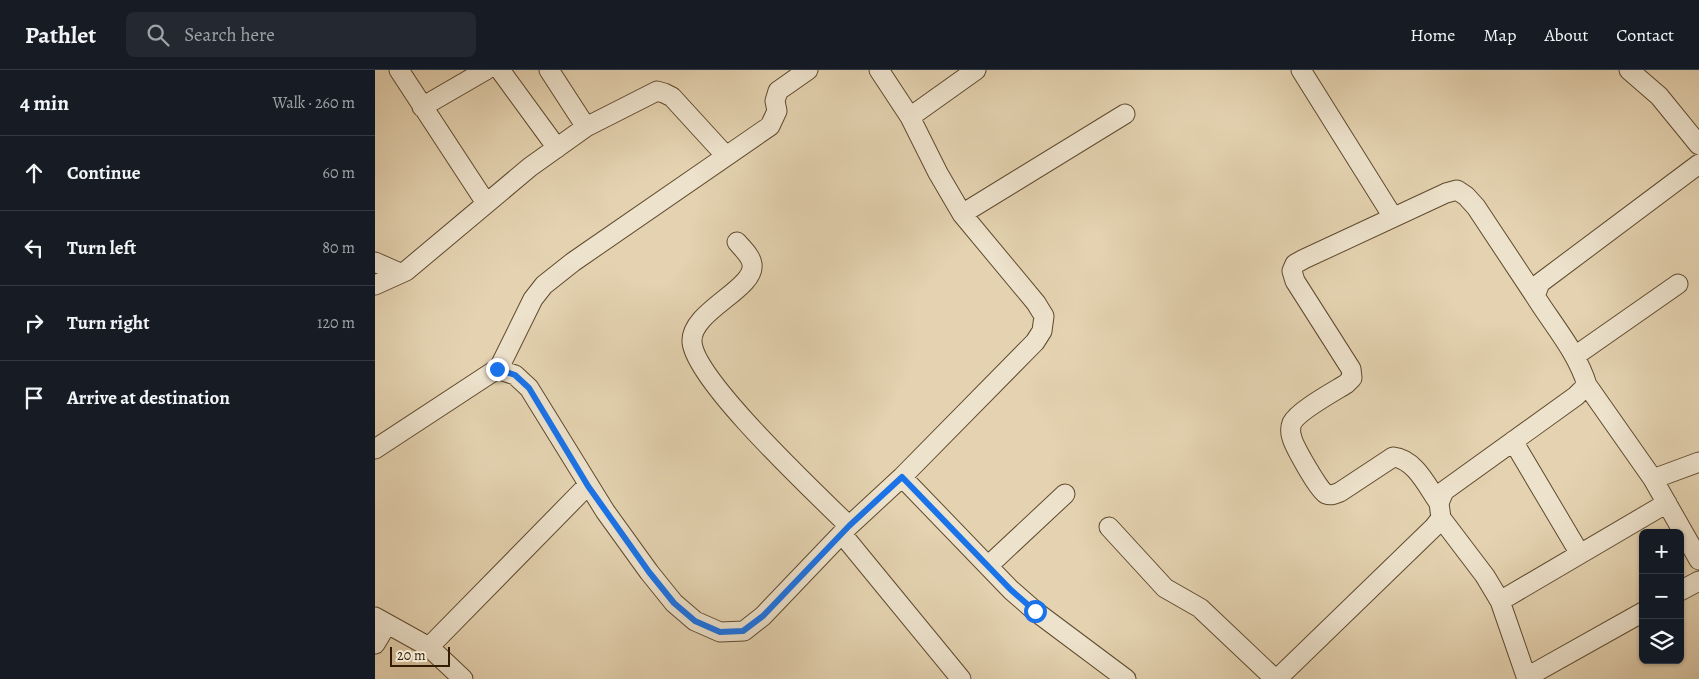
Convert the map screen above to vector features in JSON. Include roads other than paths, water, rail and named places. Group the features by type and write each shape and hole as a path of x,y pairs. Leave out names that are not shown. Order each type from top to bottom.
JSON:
{"street":[{"path":"399,70 486,203"},
{"path":"422,107 486,70"},
{"path":"500,70 557,148"},
{"path":"549,70 586,127"},
{"path":"498,370 533,300 544,285 573,262 769,126 775,118 777,111 775,101 778,92 808,70"},
{"path":"375,449 497,369 515,375 529,388 588,486 649,572 674,603 695,621 720,632 743,631 763,616 845,530 902,477 1035,342 1042,331 1044,316 1036,303 962,214 938,173 911,117 879,70"},
{"path":"911,117 976,70"},
{"path":"1301,70 1393,217"},
{"path":"1633,71 1659,96 1699,146"},
{"path":"375,285 406,271 530,167 586,127 657,91 664,92 671,97 726,156"},
{"path":"962,214 1125,114"},
{"path":"1535,296 1540,283 1553,272 1699,164"},
{"path":"1639,614 1527,678 1500,601 1412,466 1403,458 1393,457 1340,492 1332,495 1324,494 1292,439 1290,429 1293,420 1301,413 1352,378 1351,369 1295,281 1292,271 1295,264 1446,193 1457,190 1466,196 1476,207 1575,356 1587,385 1653,479 1699,560"},
{"path":"737,242 752,261 753,270 747,279 695,328 692,340 694,352 710,377 742,418 845,530 961,679"},
{"path":"375,262 400,274"},
{"path":"1575,356 1678,284"},
{"path":"1109,527 1165,588 1200,608 1276,679 1434,527 1440,510 1443,491 1576,396 1587,385"},
{"path":"1513,441 1579,554"},
{"path":"1653,479 1699,462"},
{"path":"902,477 1011,590 1035,611 1126,679"},
{"path":"429,646 588,486"},
{"path":"988,566 1065,494"},
{"path":"1500,601 1667,503"},
{"path":"1684,589 1699,581"},
{"path":"375,644 381,620 429,646 463,679"}]}
